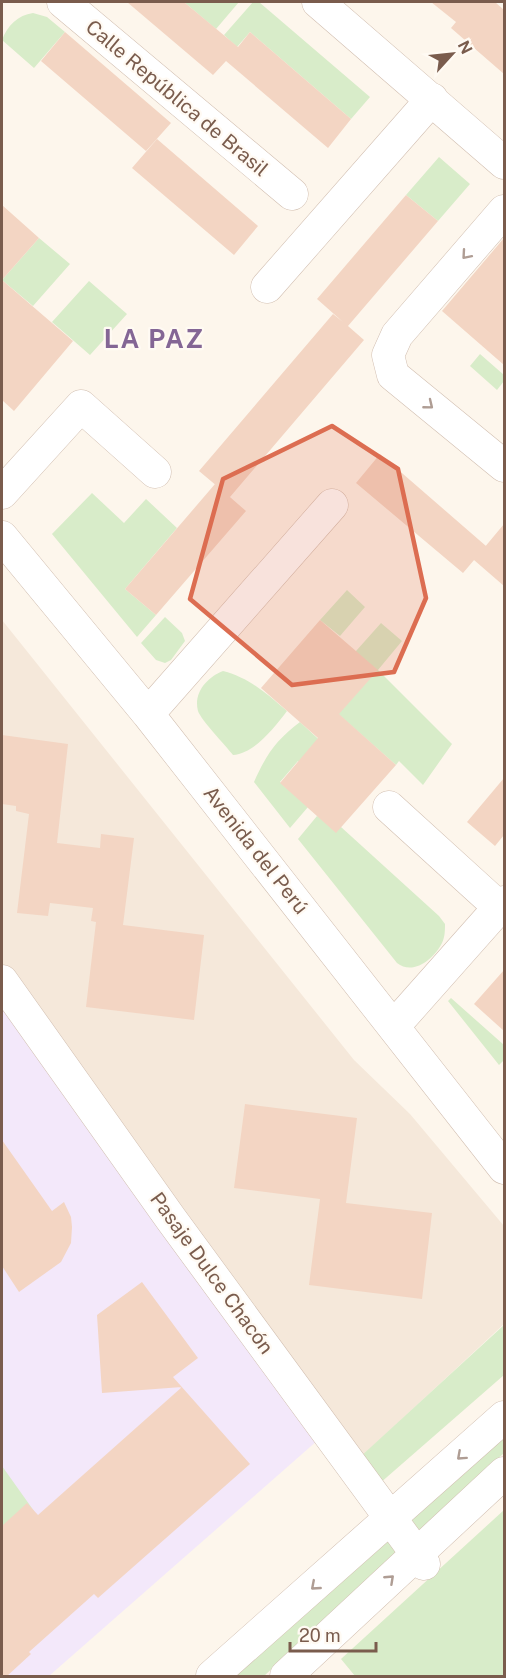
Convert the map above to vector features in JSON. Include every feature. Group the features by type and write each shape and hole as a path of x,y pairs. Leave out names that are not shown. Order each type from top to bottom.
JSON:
{"street":[{"name":"Calle República de Brasil","path":"63,2 292,194"},
{"path":"318,2 504,163"},
{"path":"267,287 432,99"},
{"path":"504,211 397,335 388,354 393,375 504,466"},
{"path":"2,493 81,405 155,471"},
{"path":"148,714 332,505"},
{"name":"Avenida del Perú","path":"2,537 148,714 504,1168"},
{"path":"389,807 502,905 394,1026"},
{"name":"Pasaje Dulce Chacón","path":"2,981 178,1229 421,1559"},
{"path":"212,1677 504,1417"},
{"path":"286,1677 421,1559 504,1473"}],"highlighted area":[{"path":"332,426 398,469 426,598 394,672 292,685 190,599 223,479"}],"shaded area":[{"path":"2,620 354,1060 410,1114 504,1226 504,1324 360,1458 2,963"},
{"path":"2,999 318,1440 49,1676 2,1676"}],"green space":[{"path":"184,2 239,2 216,29"},
{"path":"253,2 259,2 370,97 351,119 250,32 237,47 224,35"},
{"path":"33,13 47,17 65,32 34,68 2,40 14,22"},
{"path":"439,157 470,184 438,221 406,195"},
{"path":"39,238 70,264 33,306 2,280"},
{"path":"89,281 127,314 90,355 52,322"},
{"path":"480,354 504,375 504,381 497,390 470,366"},
{"path":"92,493 124,523 146,499 177,528 125,589 156,615 137,637 52,534"},
{"path":"347,590 365,607 340,636 320,620"},
{"path":"165,617 182,633 185,641 171,660 165,663 156,660 141,643"},
{"path":"381,623 402,641 378,670 452,744 423,785 399,761 396,765 328,705 356,651"},
{"path":"223,671 250,682 287,711 256,745 233,755 204,720 198,711 197,704 203,686"},
{"path":"300,722 328,748 309,770 298,761 280,782 308,807 290,828 254,782 272,749"},
{"path":"317,816 341,827 439,916 445,924 444,938 434,955 428,960 410,968 397,963 298,839"},
{"path":"2,963 359,1458 504,1325 504,1375 379,1484 2,999"},
{"path":"451,998 504,1045 504,1060 499,1065 448,1001"},
{"path":"504,1432 504,1453 264,1676 227,1676"},
{"path":"2,1466 34,1511 2,1534"},
{"path":"504,1510 504,1676 355,1676 341,1659"}],"building":[{"path":"127,2 184,2 238,47 250,32 351,119 328,148 226,61 213,75"},
{"path":"431,2 495,2 504,10 504,74 451,28 456,22"},
{"path":"65,32 171,123 146,151 41,61"},
{"path":"157,139 258,226 234,255 132,168"},
{"path":"406,195 438,221 348,326 364,340 230,497 199,471 333,314 343,322 317,299"},
{"path":"2,205 39,238 2,280"},
{"path":"504,238 504,365 442,311"},
{"path":"2,280 73,341 14,411 2,400"},
{"path":"380,454 486,546 463,573 356,483"},
{"path":"215,484 246,511 156,615 125,589"},
{"path":"504,524 504,586 474,560"},
{"path":"320,620 378,670 339,714 396,765 336,833 280,783 318,738 261,688"},
{"path":"2,735 68,744 57,843 100,848 101,834 134,838 123,925 204,935 194,1020 86,1007 96,922 91,921 93,908 50,903 48,916 17,913 29,814 16,811 16,806 2,804"},
{"path":"504,778 504,835 495,846 467,822"},
{"path":"504,970 504,1031 474,1004"},
{"path":"245,1104 357,1118 346,1203 432,1213 422,1299 309,1285 320,1199 234,1188"},
{"path":"2,1140 52,1211 64,1202 71,1217 71,1243 61,1262 19,1292 2,1266"},
{"path":"142,1282 198,1358 173,1377 182,1387 102,1393 97,1315"},
{"path":"182,1387 250,1464 98,1598 94,1594 29,1652 31,1654 6,1677 2,1677 2,1526 27,1503 38,1515"}],"district":[{"name":"LA PAZ","path":"154,338"}]}
